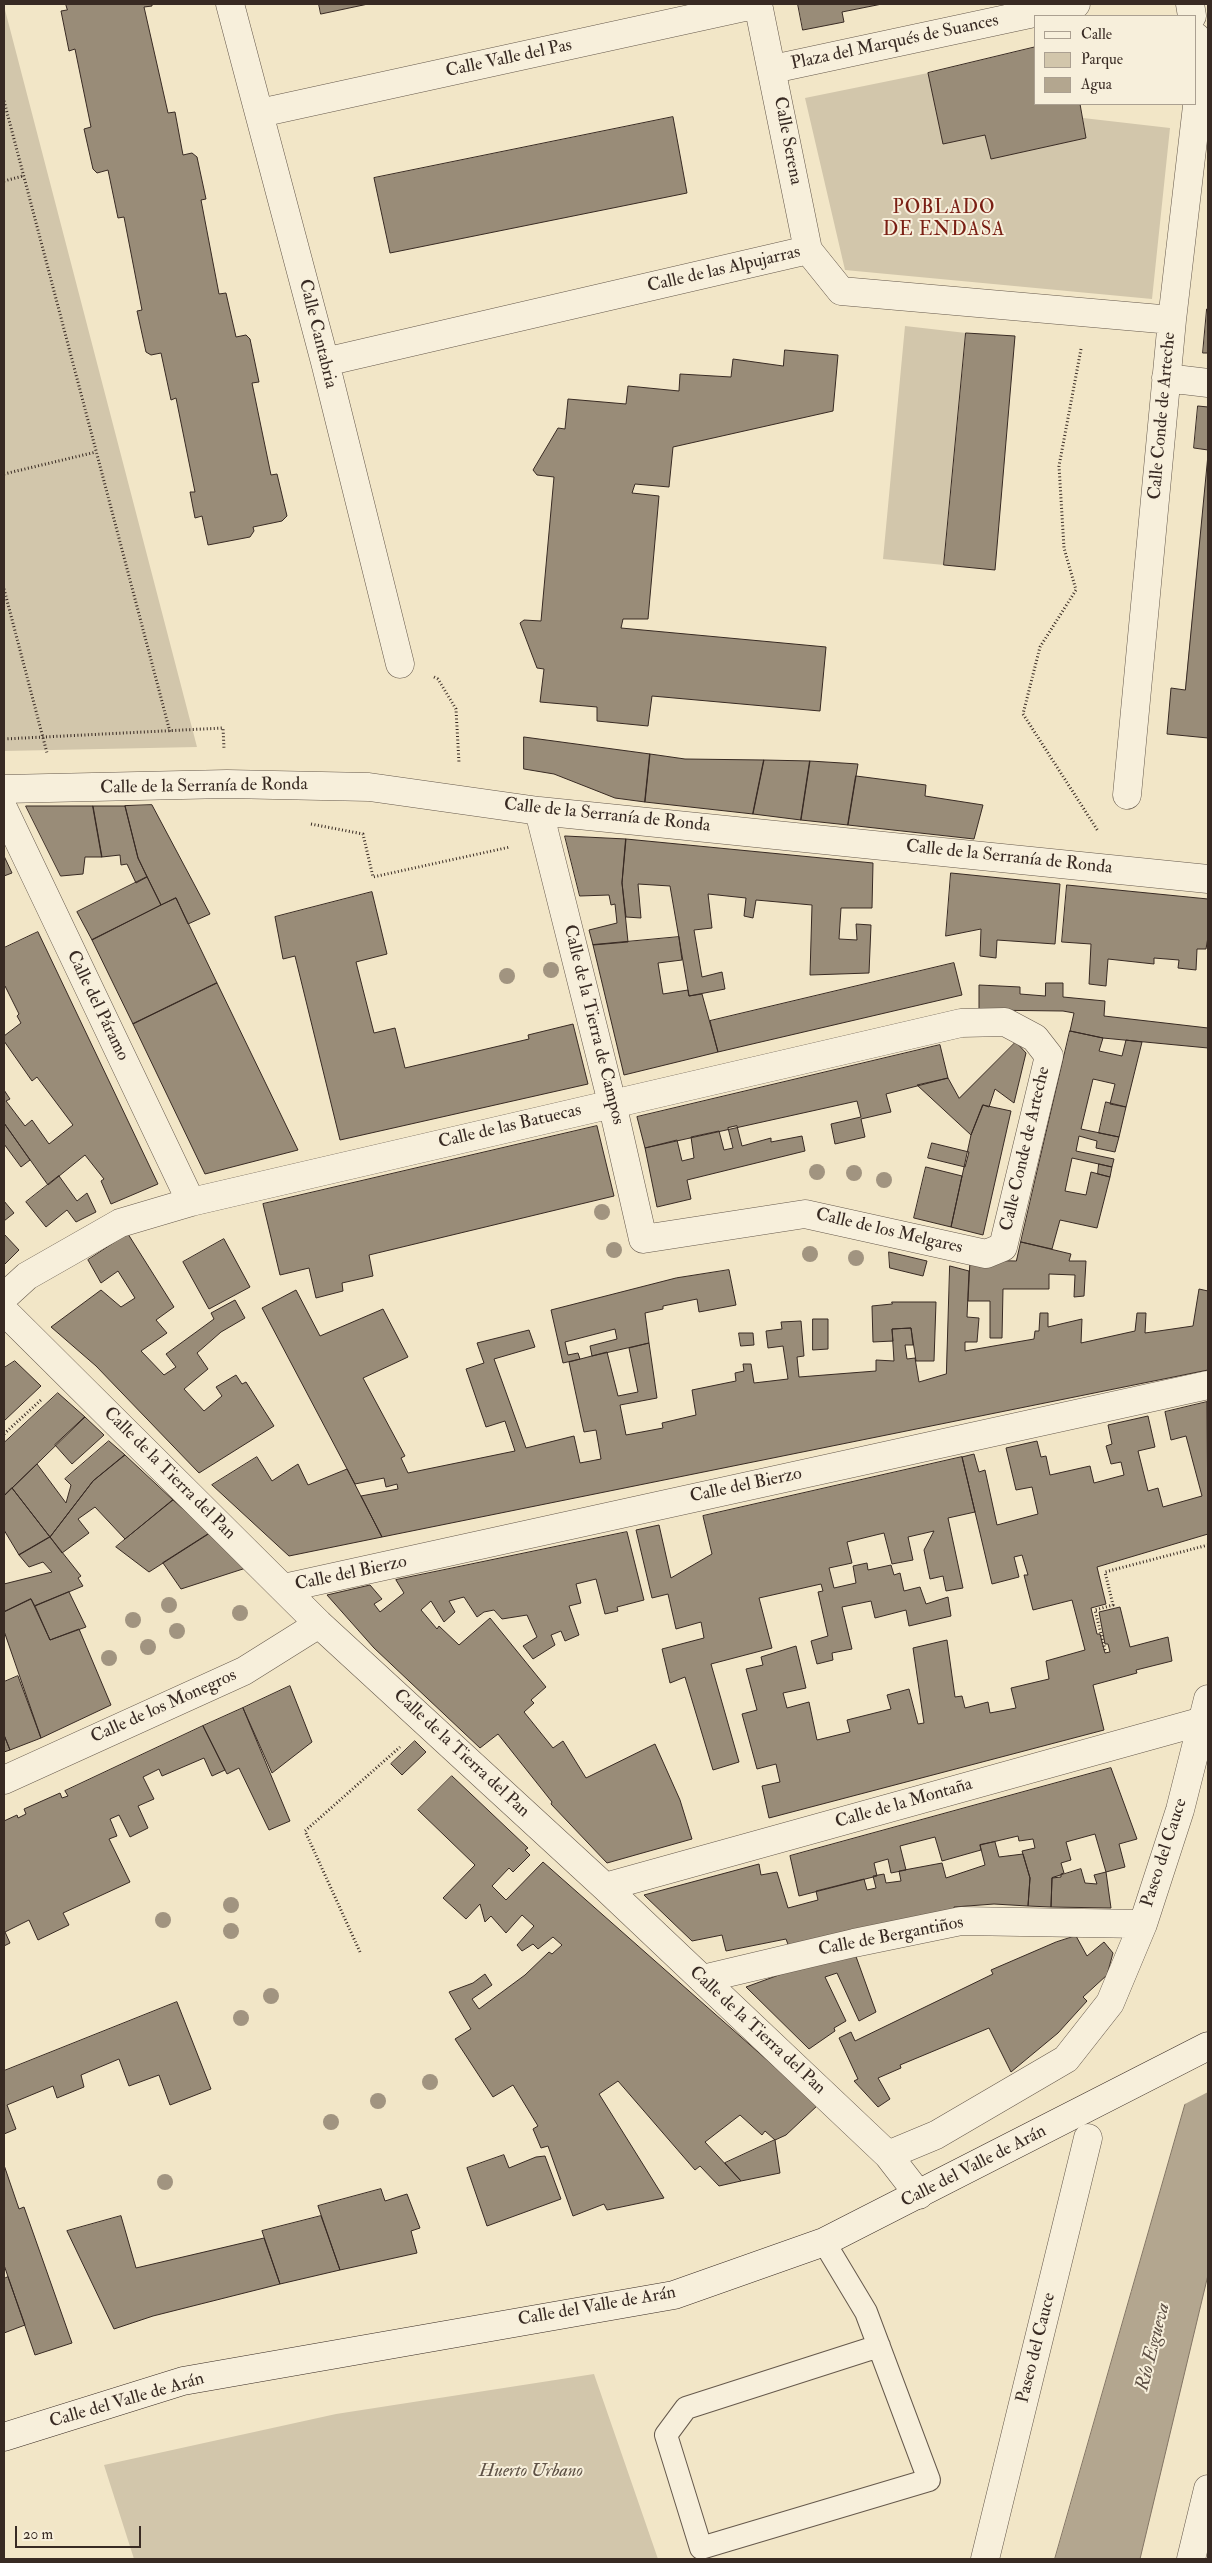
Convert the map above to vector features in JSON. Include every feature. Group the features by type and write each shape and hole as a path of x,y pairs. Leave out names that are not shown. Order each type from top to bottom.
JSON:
{"street":[{"name":"Calle Cantabria","path":"230,4 325,362 400,664"},
{"name":"Calle Valle del Pas","path":"260,113 758,4"},
{"name":"Calle Serena","path":"758,4 773,69 808,250"},
{"name":"Plaza del Marqués de Suances","path":"773,69 1076,4"},
{"name":"Calle Conde de Arteche","path":"1127,795 1172,320 1203,106 1197,47"},
{"name":"Calle de las Alpujarras","path":"325,362 808,250 841,291 1172,320"},
{"path":"1166,378 1208,382"},
{"name":"Calle de la Serranía de Ronda","path":"4,789 227,784 369,787 539,811 1208,879"},
{"name":"Calle del Páramo","path":"4,810 191,1202"},
{"name":"Calle de la Tierra de Campos","path":"539,811 612,1103 643,1239"},
{"name":"Calle de las Batuecas","path":"4,1296 27,1276 120,1223 191,1202 961,1022 1005,1022 1034,1038"},
{"name":"Calle Conde de Arteche","path":"986,1254 1003,1247 1048,1056 1034,1038"},
{"name":"Calle de los Melgares","path":"643,1239 805,1214 986,1254"},
{"name":"Calle de la Tierra del Pan","path":"4,1311 319,1624 605,1887 888,2155 919,2195"},
{"name":"Calle del Bierzo","path":"284,1588 1208,1384"},
{"name":"Calle de los Monegros","path":"4,1780 244,1670 319,1624"},
{"name":"Calle de la Montaña","path":"605,1887 1206,1710"},
{"name":"Paseo del Cauce","path":"888,2155 936,2135 1066,2059 1110,2003 1143,1924 1180,1810 1206,1710"},
{"name":"Calle de Bergantiños","path":"702,1979 854,1943 961,1921 1143,1924"},
{"name":"Calle del Valle de Arán","path":"4,2437 183,2382 674,2295 824,2242 1208,2046"},
{"name":"Paseo del Cauce","path":"985,2559 1088,2138"},
{"path":"1191,2559 1208,2489"}],"lane":[{"path":"824,2242 866,2312 879,2346 928,2480 701,2548 666,2435 686,2408 879,2346"}],"path":[{"path":"4,102 170,732 4,739"},
{"path":"4,181 23,176"},
{"path":"1088,312 1059,466 1064,548 1076,590 1040,647 1023,714 1123,870"},
{"path":"4,474 96,452"},
{"path":"4,589 43,738"},
{"path":"456,709 459,766"},
{"path":"4,1434 68,1375"},
{"path":"1105,1650 1095,1610 1114,1605 1105,1572 1208,1545"},
{"path":"360,1952 305,1831 427,1723"}],"green space":[{"path":"4,6 197,747 4,751"},
{"path":"928,73 943,144 985,135 991,159 1086,138 1083,118 1170,128 1152,299 845,270 805,98"},
{"path":"905,326 966,333 944,565 883,559"},
{"name":"Huerto Urbano","path":"594,2374 658,2559 134,2559 104,2465 336,2414"}],"water":[{"name":"Río Esgueva","path":"1208,2024 1208,2275 1140,2559 1055,2559"}],"pier":[{"path":"1208,2022 1208,2092 1183,2105 1206,2024"}],"building":[{"path":"66,4 152,4 152,6 144,7 168,113 175,112 183,155 192,153 197,157 206,199 201,200 219,294 226,293 236,337 246,335 250,339 259,382 252,383 271,475 277,474 287,516 282,521 253,527 254,531 250,537 208,545 202,516 195,518 190,492 195,492 176,398 171,400 161,353 151,355 146,352 137,311 142,310 124,217 118,218 108,170 97,173 93,169 84,129 91,127 75,49 69,51 61,11 67,10"},
{"path":"319,4 368,4 321,14"},
{"path":"798,4 882,4 842,12 844,22 803,30"},
{"path":"1034,47 1034,105 1080,105 1086,138 991,159 985,135 943,144 928,73"},
{"path":"673,117 687,193 390,253 374,178"},
{"path":"1207,309 1208,353 1203,353"},
{"path":"966,333 1015,336 995,570 944,565"},
{"path":"785,350 838,355 833,411 673,447 669,487 635,484 632,493 659,496 648,619 623,619 621,628 826,647 820,711 652,696 648,726 597,721 597,707 540,702 544,669 537,668 520,623 524,620 541,621 554,477 537,475 533,470 558,428 565,429 568,399 626,404 628,386 679,391 680,374 731,377 733,359 783,366"},
{"path":"1198,406 1208,407 1208,450 1194,448"},
{"path":"1208,455 1208,738 1167,734 1171,688 1185,690"},
{"path":"524,737 650,754 645,802 615,798 554,774 524,769"},
{"path":"650,754 685,759 764,760 753,814 645,802"},
{"path":"764,760 810,761 801,820 753,814"},
{"path":"810,761 858,764 848,825 801,820"},
{"path":"856,776 926,785 925,796 983,805 974,839 848,825"},
{"path":"152,805 210,914 188,924 176,898 161,905 138,858 125,806"},
{"path":"26,806 93,806 102,857 85,857 83,874 61,876"},
{"path":"93,806 125,806 138,858 147,877 136,883 127,864 121,865 120,855 102,857"},
{"path":"565,836 626,839 622,883 628,942 593,945 589,930 617,923 615,904 611,905 609,895 580,896"},
{"path":"626,839 873,863 872,908 841,908 839,939 857,940 856,924 871,925 869,973 810,975 812,905 756,900 753,918 744,916 746,898 708,894 712,928 694,930 702,977 722,972 725,989 689,996 670,886 638,884 641,918 626,917 622,883"},
{"path":"4,856 12,873 4,876"},
{"path":"951,873 1060,884 1055,944 997,940 996,958 980,956 981,929 946,936"},
{"path":"147,877 161,905 92,940 77,912"},
{"path":"1067,885 1208,899 1208,937 1206,949 1197,949 1196,970 1178,968 1179,960 1154,958 1154,964 1108,959 1106,986 1089,984 1091,944 1062,942"},
{"path":"372,892 387,954 356,962 374,1033 395,1028 405,1068 529,1039 528,1035 573,1024 588,1084 340,1140 295,956 283,959 275,917"},
{"path":"176,898 217,983 133,1024 92,940"},
{"path":"38,932 158,1184 111,1204 101,1181 104,1179 85,1155 48,1185 4,1123 4,1090 10,1099 6,1101 25,1126 32,1120 49,1144 73,1125 37,1077 32,1081 4,1041 4,1036 21,1023 17,1016 19,1014 4,987 4,948"},
{"path":"679,937 682,960 658,963 663,994 688,990 689,996 702,994 718,1052 624,1075 593,945"},
{"path":"954,963 962,995 718,1052 710,1021"},
{"path":"217,983 298,1150 205,1174 133,1024"},
{"path":"1046,983 1063,983 1063,997 1105,1001 1104,1016 1208,1028 1208,1048 1103,1038 1070,1031 1074,1013 1063,1011 979,1010 979,985 1020,987 1020,994 1045,996"},
{"path":"1070,1031 1103,1038 1099,1051 1122,1056 1126,1040 1142,1042 1126,1107 1110,1104 1115,1084 1093,1079 1081,1129 1119,1137 1115,1152 1096,1148 1097,1141 1079,1136 1076,1151 1114,1159 1112,1167 1072,1158 1065,1191 1086,1195 1091,1172 1110,1177 1097,1228 1060,1220 1052,1249 1021,1242"},
{"path":"1016,1042 1026,1053 1014,1103 995,1089 989,1107 983,1105 971,1135 917,1085 948,1078 959,1098"},
{"path":"940,1045 948,1078 886,1094 891,1112 861,1119 865,1137 835,1144 831,1124 861,1117 857,1101 645,1148 637,1117"},
{"path":"1106,1102 1126,1107 1119,1137 1099,1133"},
{"path":"983,1105 1011,1111 983,1235 951,1227 971,1135"},
{"path":"4,1123 30,1160 21,1167 4,1144"},
{"path":"597,1126 614,1196 369,1255 373,1276 342,1283 343,1291 316,1298 309,1268 280,1275 263,1204"},
{"path":"737,1126 742,1146 771,1138 771,1142 802,1136 805,1151 687,1180 691,1199 657,1207 645,1148 677,1140 682,1161 694,1158 691,1137 719,1131 724,1150 733,1148 728,1128"},
{"path":"932,1143 969,1152 965,1167 928,1158"},
{"path":"1099,1164 1112,1167 1110,1177 1098,1174"},
{"path":"926,1167 962,1176 951,1227 914,1218"},
{"path":"59,1176 77,1201 87,1193 96,1212 76,1222 67,1210 46,1227 26,1202"},
{"path":"4,1201 14,1213 4,1221"},
{"path":"4,1234 19,1250 4,1265"},
{"path":"128,1234 174,1307 156,1320 167,1333 141,1351 164,1375 176,1367 166,1354 214,1319 211,1313 235,1300 245,1318 221,1332 197,1353 208,1369 184,1389 204,1411 222,1396 216,1387 236,1375 242,1384 246,1382 274,1426 199,1473 96,1366 51,1327 101,1290 121,1307 135,1298 118,1271 101,1283 88,1260"},
{"path":"224,1239 250,1287 209,1309 183,1262"},
{"path":"1021,1242 1071,1254 1069,1261 1086,1261 1084,1296 1074,1297 1075,1275 1049,1274 1049,1289 1003,1289 1002,1338 990,1338 990,1301 968,1301 970,1260 1016,1261"},
{"path":"889,1252 927,1261 923,1276 890,1268"},
{"path":"950,1266 969,1271 967,1317 979,1318 977,1342 965,1342 965,1351 1034,1339 1035,1331 1039,1331 1040,1313 1048,1313 1048,1327 1082,1319 1081,1343 1135,1331 1137,1313 1146,1313 1145,1333 1193,1326 1199,1289 1208,1291 1208,1370 382,1537 361,1496 398,1489 397,1484 386,1487 384,1478 355,1484 262,1308 296,1290 320,1336 383,1309 408,1357 363,1378 405,1456 401,1458 408,1473 515,1451 505,1421 486,1427 466,1369 484,1363 477,1343 529,1330 535,1347 494,1359 526,1448 574,1436 580,1463 601,1459 596,1430 584,1432 569,1362 607,1352 618,1396 638,1392 629,1348 649,1343 657,1398 620,1405 626,1435 663,1428 662,1423 696,1415 692,1390 736,1381 735,1373 744,1371 743,1364 751,1364 754,1383 788,1379 783,1346 768,1348 766,1331 782,1329 781,1322 801,1321 804,1356 797,1357 799,1377 876,1371 876,1360 894,1361 892,1329 911,1328 913,1345 905,1345 907,1359 915,1358 919,1382 946,1374"},
{"path":"729,1270 736,1305 699,1312 697,1299 663,1306 663,1309 645,1313 649,1343 592,1356 590,1346 617,1339 615,1329 565,1342 568,1355 578,1353 580,1359 563,1363 551,1310 676,1278"},
{"path":"892,1302 936,1302 934,1361 916,1361 911,1328 892,1329 893,1341 873,1342 872,1306 892,1304"},
{"path":"813,1319 828,1319 828,1349 813,1350"},
{"path":"739,1333 753,1333 754,1345 741,1346"},
{"path":"15,1361 41,1386 4,1421 4,1368"},
{"path":"58,1393 85,1417 4,1496 4,1443"},
{"path":"1207,1402 1208,1534 1097,1567 1106,1604 1091,1608 1097,1634 1100,1634 1105,1653 1110,1652 1108,1644 1105,1644 1099,1612 1120,1607 1130,1647 1168,1637 1172,1661 1136,1670 1137,1673 1093,1685 1104,1730 769,1818 762,1786 780,1782 776,1764 757,1769 742,1714 757,1710 746,1669 763,1665 761,1657 796,1646 806,1688 783,1693 787,1708 809,1702 817,1740 850,1732 847,1720 891,1709 887,1695 909,1689 918,1724 924,1723 913,1648 947,1640 955,1697 962,1696 965,1708 988,1702 990,1713 1016,1708 1011,1688 1049,1679 1046,1661 1085,1650 1072,1600 1033,1610 1024,1575 1028,1575 1022,1555 1014,1557 1019,1577 992,1584 962,1457 974,1454 979,1472 985,1470 997,1525 1038,1514 1032,1487 1016,1490 1006,1448 1037,1441 1041,1457 1046,1456 1050,1475 1090,1466 1094,1483 1124,1475 1121,1462 1111,1464 1106,1446 1112,1444 1108,1425 1148,1416 1155,1447 1138,1451 1148,1491 1158,1488 1163,1507 1202,1496 1186,1436 1171,1440 1165,1412"},
{"path":"85,1417 104,1435 72,1464 55,1445"},
{"path":"109,1441 125,1455 93,1481 50,1537 12,1488 37,1464 66,1503 71,1485 65,1479"},
{"path":"125,1455 173,1500 125,1539 95,1507 78,1519 89,1533 62,1553 50,1537 93,1481"},
{"path":"257,1457 272,1481 298,1464 308,1485 347,1469 382,1537 289,1556 212,1485"},
{"path":"962,1457 975,1512 948,1518 963,1588 946,1591 943,1576 930,1579 924,1550 934,1531 908,1537 913,1560 892,1564 884,1533 847,1542 852,1563 829,1568 834,1588 856,1583 853,1566 867,1563 868,1570 891,1565 894,1575 900,1573 904,1591 920,1587 926,1604 948,1597 951,1616 909,1626 906,1610 875,1618 871,1601 842,1607 852,1649 832,1653 833,1660 817,1664 811,1641 828,1636 818,1592 823,1591 821,1584 759,1598 772,1648 711,1664 739,1762 713,1770 685,1677 670,1683 662,1649 704,1638 701,1622 676,1629 668,1594 652,1598 636,1530 659,1525 671,1578 712,1554 703,1516"},
{"path":"12,1488 50,1537 19,1555 4,1530 4,1496"},
{"path":"173,1500 210,1533 149,1572 116,1547"},
{"path":"627,1532 644,1600 617,1607 618,1611 605,1614 596,1579 576,1584 581,1603 569,1606 579,1635 565,1641 561,1631 551,1635 555,1645 533,1659 523,1646 537,1637 527,1615 502,1619 494,1610 484,1612 477,1617 464,1597 449,1601 455,1612 444,1622 431,1601 421,1610 437,1629 439,1626 459,1645 490,1618 546,1687 531,1700 534,1703 524,1712 553,1748 563,1741 586,1778 655,1744 680,1800 692,1839 607,1863 551,1804 552,1802 498,1734 480,1748 374,1648 327,1595 370,1585 382,1599 374,1604 380,1612 404,1593 396,1580"},
{"path":"210,1533 246,1568 181,1589 163,1563"},
{"path":"50,1537 81,1576 78,1578 83,1586 35,1606 31,1599 4,1612 4,1584 52,1572 43,1562 29,1567 19,1555"},
{"path":"69,1592 86,1627 50,1640 35,1606"},
{"path":"31,1599 50,1640 79,1629 111,1705 41,1738 4,1631 4,1612"},
{"path":"18,1676 41,1738 10,1750 4,1735 4,1682"},
{"path":"290,1686 312,1742 272,1773 243,1708"},
{"path":"243,1708 290,1821 269,1830 239,1768 227,1774 203,1726"},
{"path":"203,1726 225,1770 212,1776 204,1758 162,1776 159,1769 143,1777 154,1799 138,1806 148,1828 130,1837 119,1815 110,1819 117,1836 109,1839 130,1882 63,1913 69,1925 38,1940 29,1920 5,1932 10,1943 4,1946 4,1821 17,1815 18,1818 26,1814 24,1809 60,1793 62,1798 68,1796 65,1791"},
{"path":"4,1735 10,1750 4,1752"},
{"path":"415,1741 426,1752 402,1775 391,1764"},
{"path":"1111,1768 1137,1839 1119,1844 1125,1867 1106,1872 1095,1834 1066,1842 1071,1860 1061,1863 1064,1873 1061,1874 1061,1877 1052,1878 1051,1907 1028,1906 1030,1878 1022,1851 1035,1848 1033,1839 1019,1841 1018,1836 980,1845 981,1850 942,1861 935,1837 900,1846 906,1870 891,1873 888,1859 874,1863 877,1876 799,1896 790,1856"},
{"path":"452,1776 528,1848 525,1850 530,1855 513,1872 509,1868 492,1886 506,1900 543,1862 818,2105 786,2135 775,2140 765,2131 762,2135 740,2115 705,2142 741,2181 719,2186 700,2166 695,2170 618,2081 599,2094 664,2198 607,2210 604,2204 573,2216 548,2146 541,2148 533,2129 538,2126 513,2085 493,2097 455,2039 471,2029 449,1992 473,1983 485,1974 492,1985 472,1999 479,2009 525,1975 549,1952 552,1954 562,1945 553,1937 538,1949 533,1944 522,1951 517,1945 534,1926 522,1915 506,1933 491,1916 485,1922 480,1904 466,1919 443,1898 475,1865 418,1810"},
{"path":"995,1842 999,1857 1023,1854 1030,1878 1028,1906 994,1904 954,1907 954,1910 789,1947 786,1939 726,1951 722,1935 692,1941 644,1895 759,1864 761,1875 777,1872 788,1908 818,1900 816,1891 864,1879 867,1890 876,1888 873,1876 884,1874 886,1883 901,1881 899,1871 942,1863 946,1878 985,1865 980,1845"},
{"path":"1081,1869 1085,1883 1097,1884 1094,1875 1106,1872 1111,1908 1051,1907 1052,1878"},
{"path":"1076,1936 1087,1956 1104,1942 1113,1953 1107,1975 1083,1997 1087,2001 1058,2033 1011,2072 989,2028 900,2065 901,2068 878,2078 890,2099 878,2107 854,2081 858,2079 839,2038 851,2032 855,2041 993,1974 991,1970 1056,1942"},
{"path":"854,1951 876,2012 859,2021 837,1973 825,1977 846,2021 834,2028 835,2031 809,2049 746,1987 809,1964"},
{"path":"177,2002 211,2089 170,2105 159,2075 129,2086 119,2059 81,2075 84,2087 57,2098 53,2086 7,2105 16,2129 4,2134 4,2071"},
{"path":"775,2140 780,2173 741,2181 725,2163"},
{"path":"504,2155 509,2168 536,2157 545,2156 561,2199 487,2226 467,2168"},
{"path":"4,2165 19,2209 24,2207 72,2343 35,2355 4,2265"},
{"path":"381,2189 385,2201 407,2194 420,2228 411,2231 417,2253 340,2270 318,2206"},
{"path":"121,2216 136,2268 264,2238 280,2284 153,2316 114,2329 67,2231"},
{"path":"321,2216 340,2270 280,2284 262,2231"},
{"path":"8,2277 25,2325 4,2333 4,2279"}],"district":[{"name":"POBLADO DE ENDASA","path":"944,220"}]}
